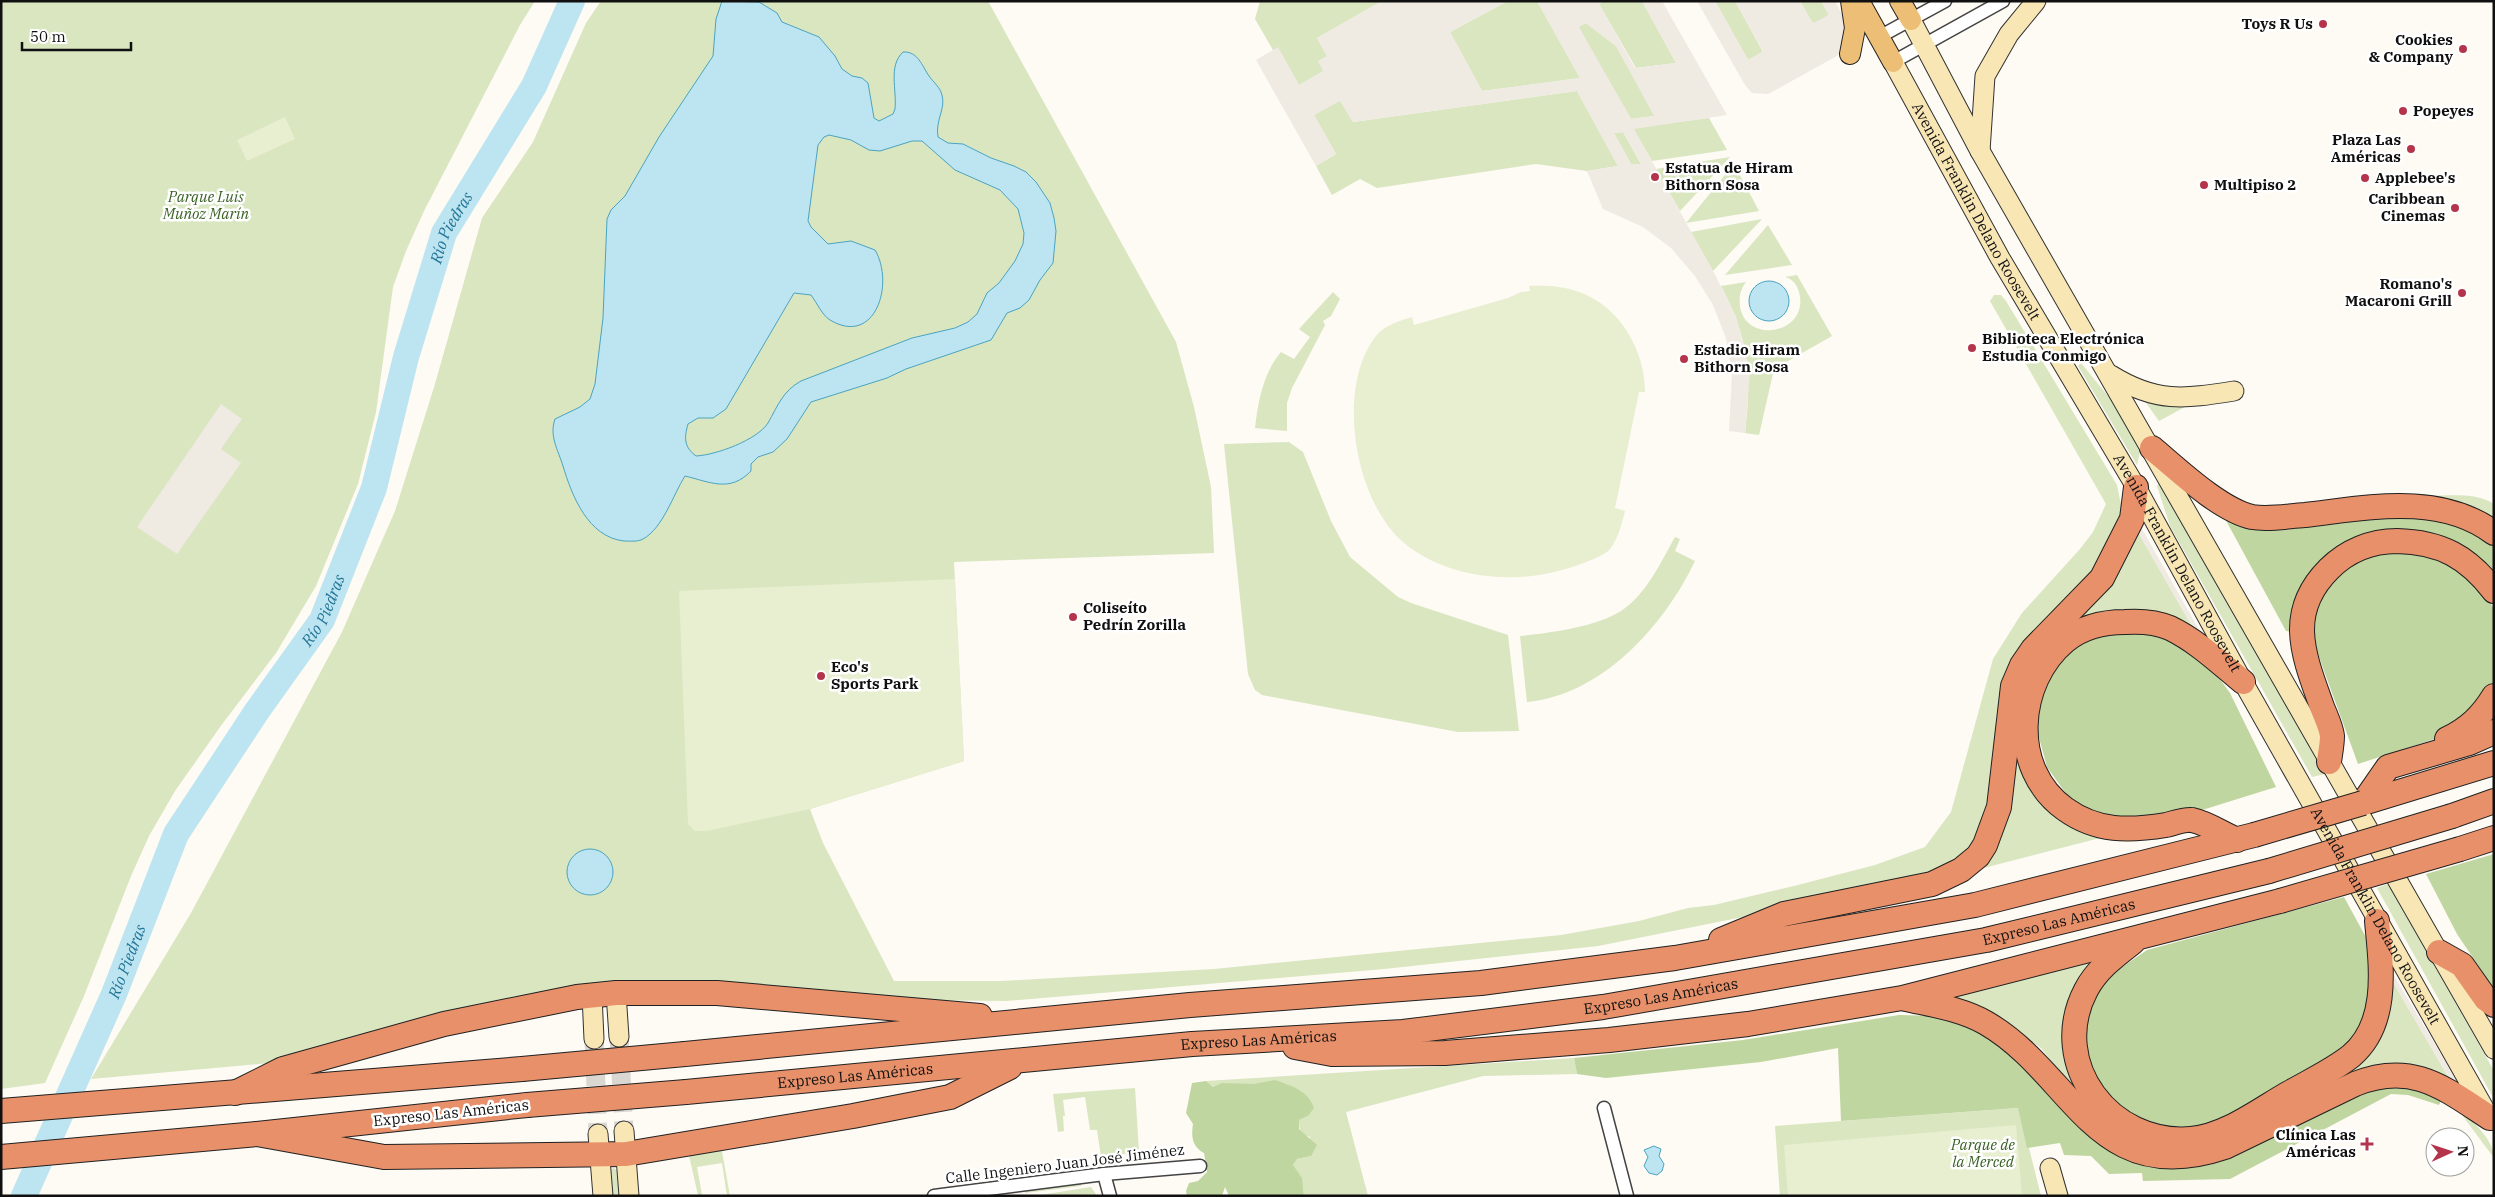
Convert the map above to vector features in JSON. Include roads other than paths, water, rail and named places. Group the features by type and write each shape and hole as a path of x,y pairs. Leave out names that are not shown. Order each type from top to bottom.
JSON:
{"highway":[{"path":"2152,448 2231,510 2252,517 2274,518 2400,505 2444,511 2478,523 2494,533"},
{"path":"1675,958 1784,914 1932,884 1961,870 1978,856 1985,845 1999,807 2013,686 2022,665 2033,649 2102,578 2132,519 2136,486"},
{"path":"2329,762 2332,735 2306,662 2301,635 2307,604 2312,592 2327,571 2352,551 2368,545 2386,541 2412,541 2457,555 2470,563 2494,591"},
{"path":"2243,682 2194,642 2169,628 2142,621 2100,624 2066,640 2044,664 2032,687 2026,716 2026,737 2035,772 2055,801 2085,821 2111,829 2135,830 2191,820 2246,838"},
{"path":"2422,754 2469,727 2481,716 2494,696"},
{"path":"2363,803 2388,767 2422,754 2469,743 2494,732"},
{"path":"1,1112 522,1069 1190,1005 1481,983 1675,958 1976,905 2246,838 2440,781 2494,763"},
{"name":"Expreso Las Américas","path":"1,1157 257,1134 527,1105 686,1092 1192,1044 1403,1032 1613,1006 1986,940 2269,871 2452,816 2494,801"},
{"path":"1254,1040 1332,1054 1444,1053 1609,1040 1748,1024 1902,998 2280,902 2494,838"},
{"path":"2140,937 2099,970 2086,990 2075,1021 2074,1054 2091,1091 2115,1116 2145,1134 2170,1139 2187,1139 2205,1137 2230,1126 2334,1068 2352,1054 2373,1024 2378,1008 2382,970 2377,921"},
{"path":"2440,952 2462,965 2486,999 2494,1006"},
{"path":"235,1093 283,1069 444,1024 592,995 616,993 717,993 935,1010 1024,1021"},
{"path":"1902,998 1960,1012 1986,1023 2029,1057 2092,1125 2133,1149 2153,1155 2178,1156 2208,1153 2226,1148 2355,1084 2373,1076 2388,1074 2406,1075 2438,1084 2492,1121"},
{"path":"257,1134 384,1157 625,1143 853,1116 950,1097 1023,1060"}],"main road":[{"path":"1850,54 1854,28 1851,1"},
{"name":"Avenida Franklin Delano Roosevelt","path":"1859,1 2000,258 2136,486 2243,682 2492,1121"},
{"path":"1900,1 1980,151 2152,448 2494,1049"},
{"path":"1980,151 1985,76 2009,34 2036,1"},
{"path":"2109,373 2133,388 2164,397 2185,397 2234,391"},
{"path":"616,993 619,1037"},
{"path":"592,995 594,1039"},
{"path":"625,1143 629,1196"},
{"path":"598,1144 603,1196"},
{"path":"2050,1168 2058,1196"}],"street":[{"path":"1880,37 1945,1"},
{"path":"1893,62 2004,1"},
{"path":"1604,1108 1627,1196"},
{"name":"Calle Ingeniero Juan José Jiménez","path":"935,1196 1104,1174 1200,1166"},
{"path":"1104,1174 1110,1196"}],"water":[{"path":"722,1 759,2 777,13 782,22 819,37 835,56 842,69 852,76 862,78 868,83 874,118 879,121 893,114 895,109 894,71 898,58 903,52 912,54 919,60 942,95 943,105 937,131 938,137 948,143 963,144 991,158 1014,166 1026,172 1036,182 1050,203 1054,218 1056,231 1053,263 1040,280 1029,300 1020,308 1007,313 991,340 906,369 887,378 811,402 787,439 773,452 758,457 751,464 751,471 743,478 735,482 720,484 685,476 662,519 650,534 639,541 624,541 611,538 601,532 583,513 571,490 557,449 553,425 555,419 580,407 590,399 595,384 603,318 607,219 611,210 625,196 659,137 713,56 716,19","holes":["829,135 851,140 869,150 880,151 912,141 922,141 955,170 1000,190 1018,209 1024,233 1023,244 1015,261 999,283 987,293 977,314 968,322 955,328 912,338 801,381 785,394 768,423 755,435 725,450 696,456 687,446 686,434 688,424 698,418 713,418 726,409 794,293 811,295 827,318 846,326 859,325 869,319 877,308 883,279 881,264 875,250 851,241 828,244 811,227 808,221 818,145 824,137"]},
{"path":"1773,281 1780,284 1786,290 1789,301 1788,309 1780,318 1773,321 1765,321 1758,318 1750,309 1749,297 1752,290 1761,282"},
{"path":"585,849 595,849 609,859 613,872 609,885 603,891 595,895 585,895 571,885 567,877 567,867 577,853"},
{"path":"1654,1146 1661,1149 1659,1156 1664,1164 1662,1171 1657,1175 1649,1173 1644,1166 1648,1157 1644,1150"}],"waterway":[{"name":"Río Piedras","path":"24,1196 114,994 176,834 257,711 322,620 374,488 406,357 444,233 534,86 572,1"}],"tunnel":[{"path":"619,1037 624,1131"},
{"path":"594,1039 598,1134"}],"place":[{"name":"Toys R Us","path":"2323,24"},
{"name":"Cookies & Company","path":"2463,49"},
{"name":"Popeyes","path":"2403,111"},
{"name":"Plaza Las Américas","path":"2411,149"},
{"name":"Estatua de Hiram Bithorn Sosa","path":"1655,177"},
{"name":"Applebee's","path":"2365,178"},
{"name":"Multipiso 2","path":"2204,185"},
{"name":"Caribbean Cinemas","path":"2455,208"},
{"name":"Romano's Macaroni Grill","path":"2462,293"},
{"name":"Biblioteca Electrónica Estudia Conmigo","path":"1972,348"},
{"name":"Estadio Hiram Bithorn Sosa","path":"1684,359"},
{"name":"Coliseíto Pedrín Zorilla","path":"1073,617"},
{"name":"Eco's Sports Park","path":"821,676"},
{"name":"Clínica Las Américas","path":"2367,1144"}],"park label":[{"name":"Parque Luis Muñoz Marín","path":"206,206"},
{"name":"Parque de la Merced","path":"1983,1154"}]}
